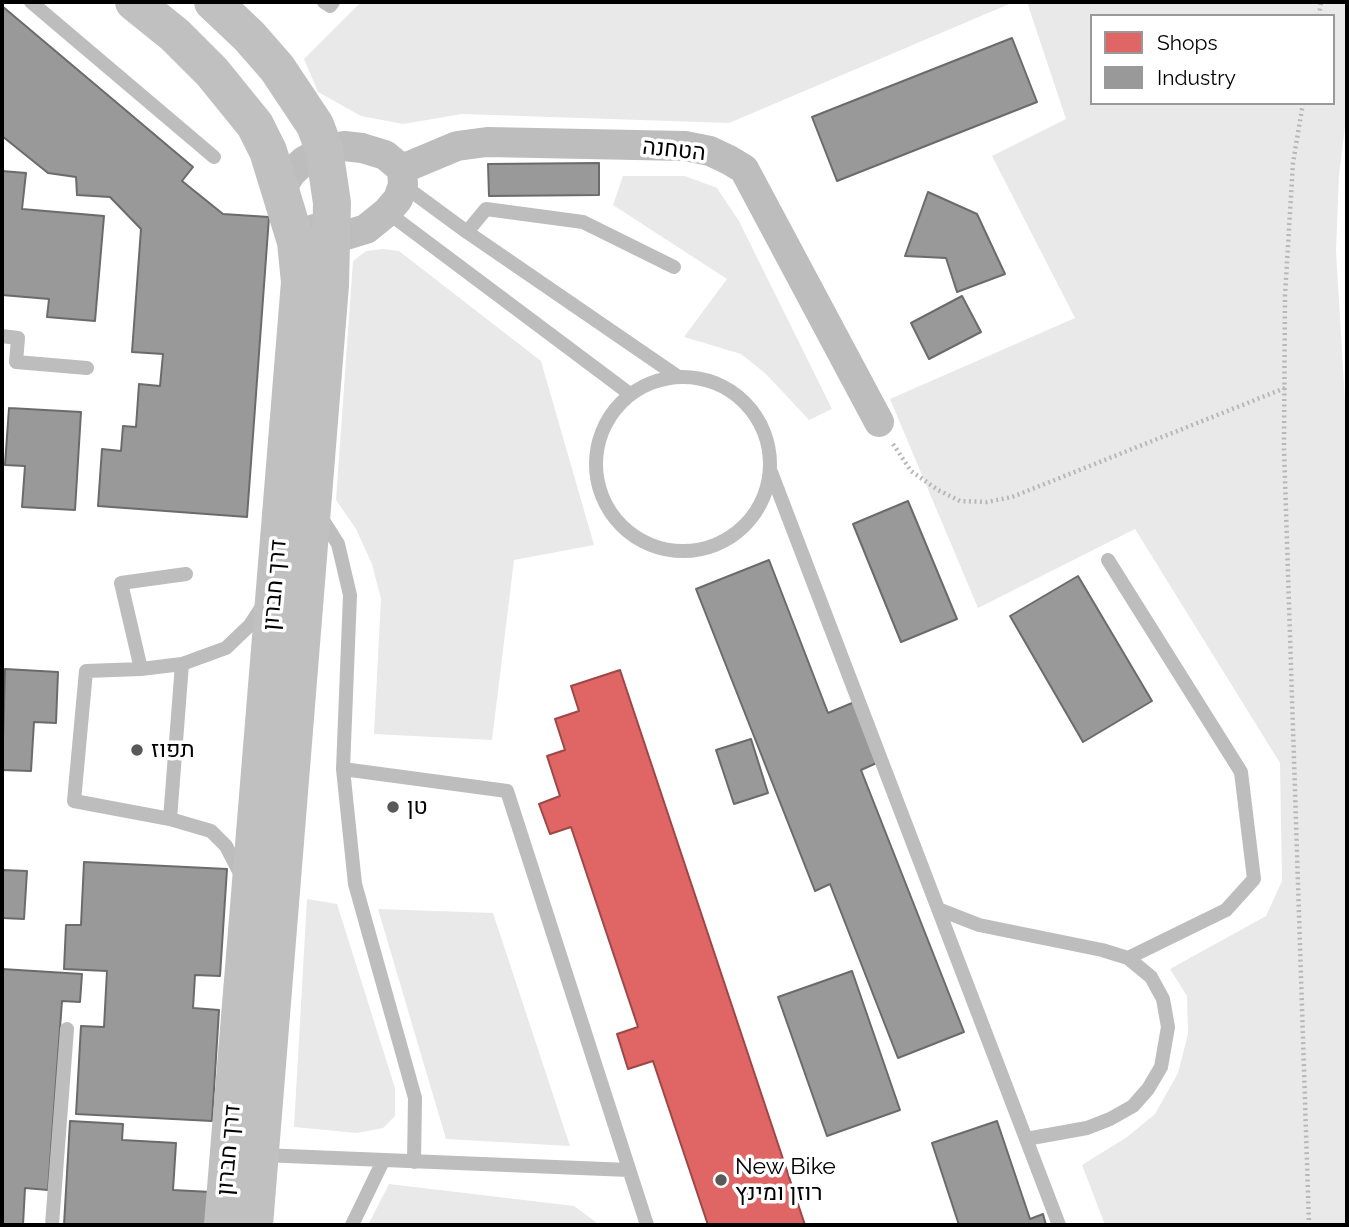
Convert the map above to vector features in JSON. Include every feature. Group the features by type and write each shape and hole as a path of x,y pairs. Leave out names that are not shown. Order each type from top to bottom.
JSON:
{"street":[{"name":"דרך חברון","path":"134,2 175,35 237,100 255,125 268,151 284,200 296,242 300,282 250,895 244,1155 254,1225"},
{"name":"דרך חברון","path":"213,2 249,36 277,68 315,125 324,149 332,203 333,239 313,505 244,1155 223,1225"},
{"name":"הטחנה","path":"402,177 457,146 487,142 685,146 710,151 729,160 744,169 879,422"},
{"path":"344,146 385,155 402,177 398,199 387,212 366,229 333,239 284,200 291,173 324,149 344,146"}],"lane":[{"path":"31,2 214,157"},
{"path":"324,2 330,6 333,2"},
{"path":"402,177 467,232 677,376"},
{"path":"467,232 486,209 583,222 674,267"},
{"path":"387,212 630,394"},
{"path":"2,336 18,338 16,362 87,368"},
{"path":"771,472 756,514 734,536 694,552 668,551 639,541 620,526 603,501 596,478 596,447 609,417 630,394 648,384 677,376 694,377 723,386 750,407 765,433 771,472 1059,1225"},
{"path":"313,505 338,544 350,595 343,769 355,884 415,1098 414,1162"},
{"path":"1108,560 1241,772 1254,879 1226,910 1128,958"},
{"path":"141,669 121,583 186,574"},
{"path":"250,895 226,845 211,831 170,819 75,801 86,671 182,664 226,648 250,625 275,586"},
{"path":"170,819 182,664"},
{"path":"343,769 507,791 647,1225"},
{"path":"938,909 979,925 1102,950 1128,958 1151,977 1163,999 1168,1027 1161,1068 1148,1089 1133,1105 1110,1119 1087,1128 1026,1139"},
{"path":"52,1225 67,1029"},
{"path":"244,1155 629,1170"},
{"path":"352,1225 383,1161"}],"path":[{"path":"1303,105 1293,163 1285,295 1285,463 1309,1225"},
{"path":"879,422 911,471 937,490 960,501 987,502 1012,497 1285,388"}],"shaded area":[{"path":"361,2 1014,2 729,123 462,114 403,124 361,116 318,92 304,59"},
{"path":"1027,2 1347,2 1347,111 1339,175 1336,251 1347,435 1347,1225 1105,1225 1082,1165 1127,1137 1155,1114 1178,1073 1188,1034 1187,996 1170,969 1266,916 1282,881 1280,763 1135,529 978,608 890,399 1075,318 992,156 1066,119"},
{"path":"623,176 685,176 717,188 739,221 832,409 809,420 766,374 741,354 684,337 727,279 613,205"},
{"path":"366,251 399,251 541,361 594,545 514,560 492,740 374,734 381,599 372,564 356,529 336,500 353,261"},
{"path":"307,899 337,904 395,1088 395,1116 383,1128 357,1133 294,1127"},
{"path":"378,909 493,913 570,1146 446,1139"},
{"path":"389,1184 574,1206 600,1225 368,1225"}],"building: Shops":[{"path":"620,670 805,1225 708,1225 653,1061 628,1069 617,1034 638,1027 571,827 550,834 539,804 560,796 547,756 565,750 555,719 579,711 571,686"}],"building: Industry":[{"path":"2,6 193,167 182,181 223,214 269,217 247,517 98,506 102,449 121,451 123,426 136,427 139,384 160,386 163,354 132,352 141,229 110,197 77,195 76,177 48,173 2,136"},
{"path":"1012,38 1037,102 837,181 812,117"},
{"path":"599,163 599,195 489,196 488,164"},
{"path":"2,171 26,173 22,209 104,216 95,321 47,317 49,299 2,295"},
{"path":"928,192 977,214 1005,274 957,292 946,258 905,256"},
{"path":"962,296 981,332 929,359 911,323"},
{"path":"9,408 81,412 75,510 22,507 25,466 5,465"},
{"path":"908,501 957,619 901,642 853,524"},
{"path":"769,560 828,713 857,701 881,761 861,770 964,1032 898,1058 830,884 815,891 696,589"},
{"path":"1078,576 1152,701 1083,742 1010,616"},
{"path":"5,669 58,672 56,723 34,722 31,771 2,770"},
{"path":"751,739 768,793 734,804 716,750"},
{"path":"84,862 227,869 220,976 195,975 193,1008 219,1010 212,1121 76,1114 81,1026 104,1027 107,971 64,969 66,925 81,925"},
{"path":"2,870 27,871 24,919 2,918"},
{"path":"2,969 82,974 80,1002 62,1001 48,1190 25,1188 23,1225 2,1225"},
{"path":"852,971 900,1110 827,1136 778,997"},
{"path":"70,1121 123,1124 122,1140 176,1143 173,1190 211,1192 209,1225 64,1225"},
{"path":"997,1121 1030,1219 1043,1214 1046,1225 959,1225 932,1143"}],"place":[{"name":"תפוז","path":"137,750"},
{"name":"טן","path":"393,807"},
{"name":"New Bike רוזן ומינץ","path":"721,1180"}]}
